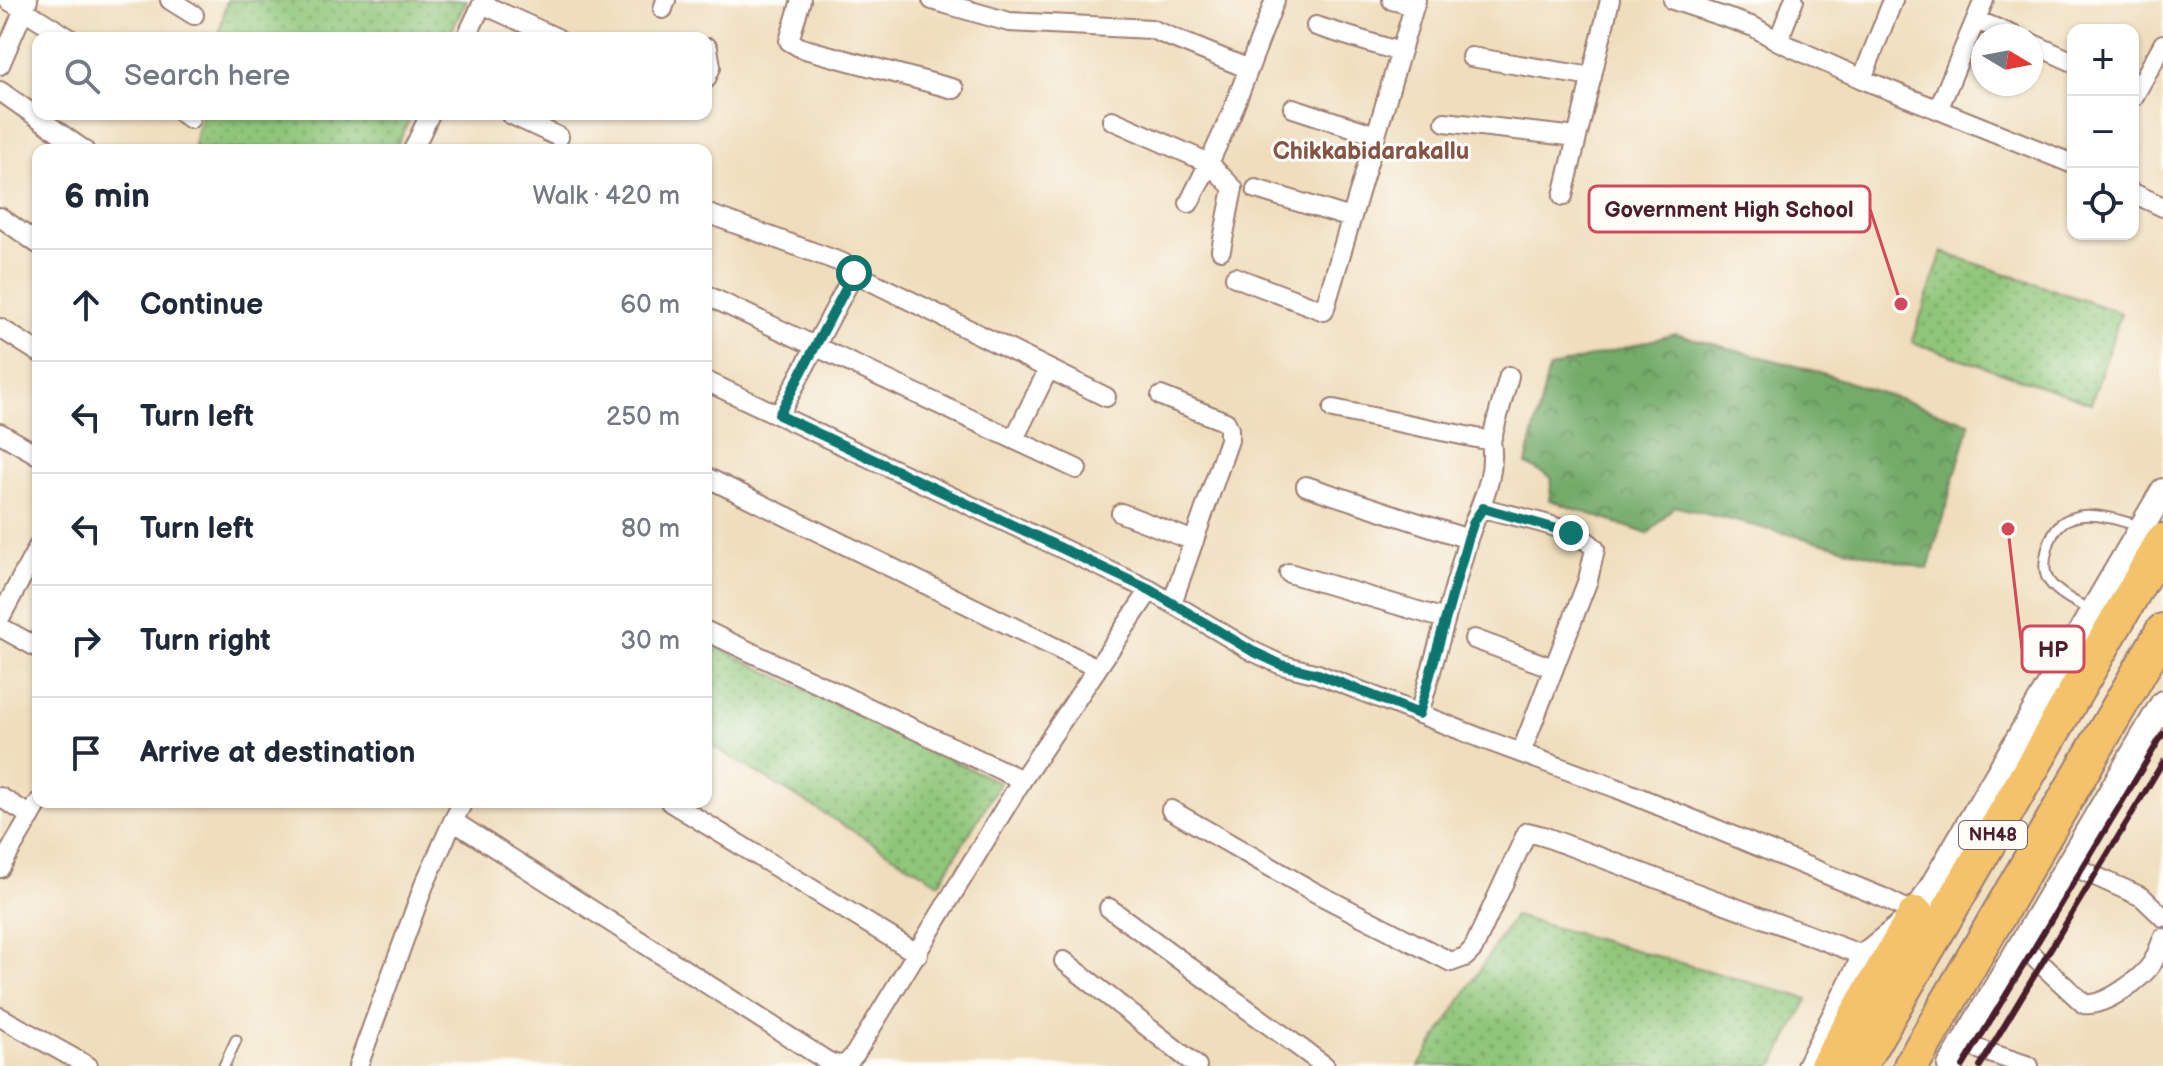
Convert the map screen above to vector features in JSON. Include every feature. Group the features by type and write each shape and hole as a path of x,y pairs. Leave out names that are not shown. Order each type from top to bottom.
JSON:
{"highway":[{"name":"NH48","path":"1859,1066 2153,534"},
{"name":"NH48","path":"1911,1066 2163,631"},
{"path":"1827,1066 1916,914"}],"street":[{"path":"170,0 194,15"},
{"path":"801,0 789,41 801,48 954,89"},
{"path":"932,0 1009,22 1151,29 1249,69"},
{"path":"1189,203 1249,69 1275,0"},
{"path":"1235,277 1324,311 1415,3 1392,0"},
{"path":"1563,196 1610,0"},
{"path":"1673,0 1700,5 1754,27 1862,79 2067,162"},
{"path":"1778,41 1794,0"},
{"path":"1862,79 1893,0"},
{"path":"1938,110 1984,0"},
{"path":"469,32 483,2 545,32"},
{"path":"0,65 20,3 61,32"},
{"path":"1976,20 1986,24"},
{"path":"1316,26 1400,52"},
{"path":"2139,85 2163,44"},
{"path":"2043,48 2067,59"},
{"path":"1471,57 1592,77"},
{"path":"0,91 32,113"},
{"path":"1293,108 1376,135"},
{"path":"41,120 75,144"},
{"path":"416,144 427,120"},
{"path":"523,120 559,137"},
{"path":"1112,120 1209,163 1233,188 1221,250"},
{"path":"1445,122 1577,137"},
{"path":"1256,189 1351,218"},
{"path":"2139,196 2163,207"},
{"path":"712,215 843,263 854,273 1106,397"},
{"path":"0,217 32,240"},
{"path":"779,415 854,273"},
{"path":"712,298 1077,469"},
{"path":"0,328 32,348"},
{"path":"1014,439 1048,370"},
{"path":"1419,714 1468,539 1474,521 1483,508 1494,456 1491,441 1509,376"},
{"path":"712,384 1150,590 1252,651 1282,665 1318,674 1616,788 1916,914"},
{"path":"1161,396 1226,422 1229,429 1229,440 1172,603"},
{"path":"1333,409 1491,441"},
{"path":"0,433 32,452"},
{"path":"712,480 1097,668"},
{"path":"1306,486 1468,539"},
{"path":"2153,534 2163,491"},
{"path":"1483,508 1571,533 1590,542 1595,549 1588,580 1521,753"},
{"path":"1121,513 1194,541"},
{"path":"0,618 32,560"},
{"path":"1289,573 1445,619"},
{"path":"453,821 827,1061 846,1064 918,954 1022,780 1150,590"},
{"path":"1809,1066 1865,956 1916,914 2110,608"},
{"path":"0,627 32,645"},
{"path":"712,634 1022,780"},
{"path":"1474,639 1553,668"},
{"path":"1950,1066 2163,703"},
{"path":"0,797 32,808"},
{"path":"358,1066 424,885 460,808"},
{"path":"680,808 918,954"},
{"path":"0,868 35,809"},
{"path":"1171,810 1316,893 1451,962 1465,957 1473,949 1527,832 1865,956"},
{"path":"2068,864 2160,908"},
{"path":"1109,908 1325,1066"},
{"path":"2021,945 2084,1004 2094,1006 2108,1000 2151,964 2163,938"},
{"path":"1064,961 1197,1066"},
{"path":"0,1017 88,1066"},
{"path":"1963,1044 2029,1066"}],"lane":[{"path":"2110,608 2050,583 2045,572 2046,557 2054,532 2063,522 2081,516 2119,520 2153,534"},
{"path":"224,1066 236,1040"}],"green space":[{"path":"227,0 467,0 451,32 219,32"},
{"path":"200,120 409,120 398,144 194,144"},
{"path":"1942,252 2121,313 2091,403 1912,342"},
{"path":"1675,334 1819,372 1970,423 1928,569 1674,506 1648,534 1549,500 1552,478 1526,464 1549,368"},
{"path":"712,645 1000,783 939,883 712,746"},
{"path":"1514,916 1808,999 1773,1066 1419,1066"}],"railway":[{"path":"1963,1066 2163,734"},
{"path":"1980,1066 2163,762"}],"place":[{"name":"Government High School","path":"1901,304"},
{"name":"HP","path":"2008,529"}],"district":[{"name":"Chikkabidarakallu","path":"1371,151"}],"route":[{"path":"854,273 779,415 1150,590 1252,651 1282,665 1318,674 1419,714 1468,539 1474,521 1483,508 1571,533"}]}
